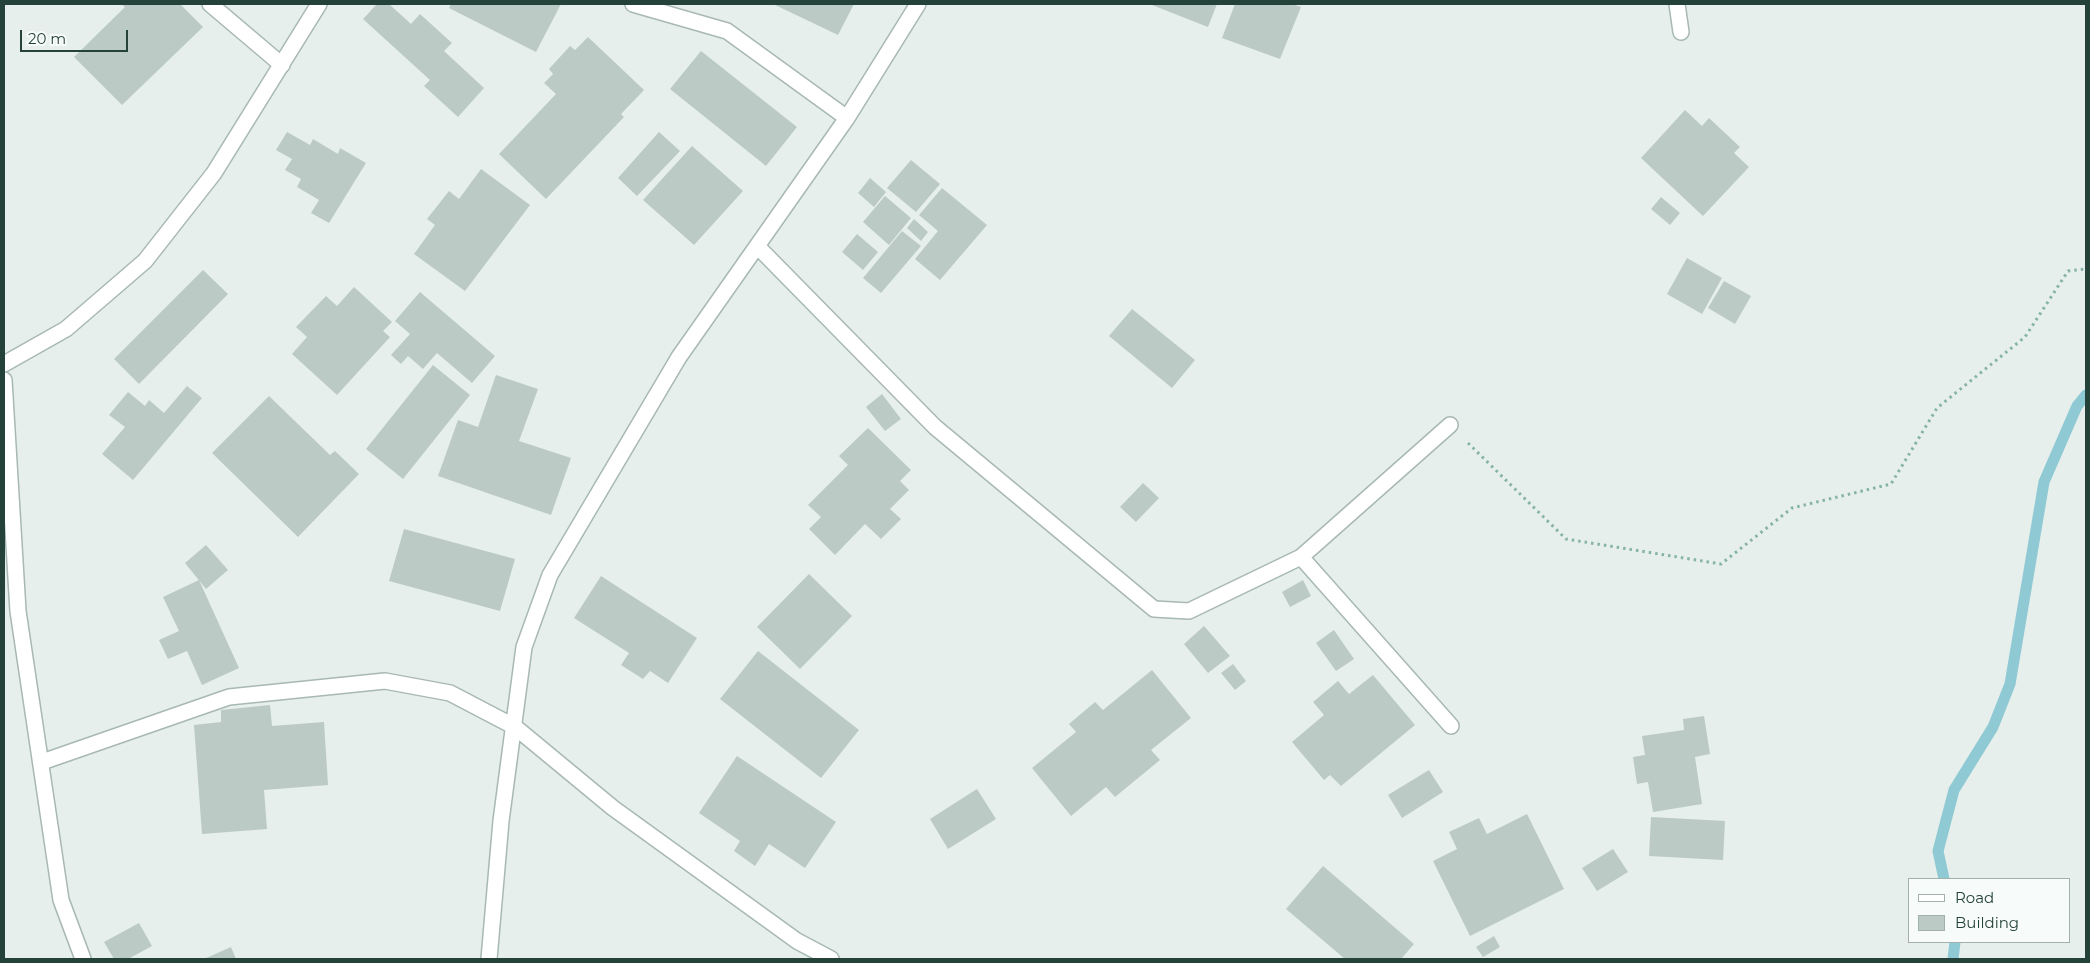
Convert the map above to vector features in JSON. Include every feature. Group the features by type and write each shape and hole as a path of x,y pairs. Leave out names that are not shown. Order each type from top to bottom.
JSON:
{"street":[{"path":"210,4 282,64"},
{"path":"4,364 66,328 145,261 214,173 319,4"},
{"path":"633,4 727,31 847,118"},
{"path":"489,959 501,821 515,727 524,647 550,575 679,357 847,118 918,4"},
{"path":"1677,4 1681,32"},
{"path":"757,246 935,427 1154,610 1189,611 1300,557 1450,425"},
{"path":"4,380 18,611 42,762 61,900 83,959"},
{"path":"1300,557 1451,726"},
{"path":"42,762 229,697 385,681 450,693 515,727 613,808 796,941 832,959"}],"path":[{"path":"1450,425 1566,539 1721,564 1792,508 1891,484 1937,408 2025,337 2068,271 2086,269"}],"building":[{"path":"121,4 180,4 203,27 122,105 74,57 125,7"},
{"path":"377,4 389,4 411,24 420,14 452,43 444,51 484,88 458,117 424,86 430,80 363,19"},
{"path":"451,4 561,4 536,52 449,8"},
{"path":"773,4 854,4 838,35"},
{"path":"1153,4 1217,4 1208,27"},
{"path":"1235,4 1292,4 1301,7 1280,59 1222,38"},
{"path":"588,37 644,90 621,114 624,117 546,199 499,154 556,94 544,83 553,74 549,69 570,46 575,50"},
{"path":"701,51 797,127 766,166 670,89"},
{"path":"1685,110 1702,126 1709,118 1740,147 1734,153 1749,167 1703,216 1641,158"},
{"path":"287,132 310,145 313,139 338,154 340,148 366,163 329,223 311,213 319,200 297,187 301,179 285,170 292,159 276,150"},
{"path":"659,132 680,151 637,196 618,178"},
{"path":"692,146 743,191 694,245 643,200"},
{"path":"911,160 940,184 916,212 887,188"},
{"path":"481,169 530,205 465,291 414,254 435,225 427,219 449,191 459,199"},
{"path":"870,178 886,192 874,207 858,193"},
{"path":"942,188 987,225 940,280 915,259 938,231 919,215"},
{"path":"885,196 911,218 889,245 863,222"},
{"path":"1661,197 1680,213 1670,225 1651,209"},
{"path":"914,219 928,232 921,241 907,228"},
{"path":"902,231 921,246 881,293 863,278"},
{"path":"857,234 878,252 863,270 842,252"},
{"path":"1687,258 1722,278 1702,314 1667,294"},
{"path":"203,270 228,294 139,384 114,359"},
{"path":"1724,281 1751,296 1735,324 1708,308"},
{"path":"354,287 392,322 383,331 390,337 337,395 292,354 307,337 296,327 326,296 337,306"},
{"path":"420,292 495,356 472,383 437,353 423,369 408,356 401,364 391,355 410,334 395,321"},
{"path":"1132,309 1195,360 1172,388 1109,336"},
{"path":"433,365 470,395 403,479 366,449"},
{"path":"496,375 538,389 519,441 571,458 551,515 438,476 458,420 478,427"},
{"path":"187,386 202,398 133,480 102,454 125,427 109,415 128,392 145,406 149,400 164,413"},
{"path":"882,394 901,419 885,431 866,407"},
{"path":"269,396 330,455 335,451 359,474 298,537 212,453"},
{"path":"868,428 911,470 900,481 909,490 890,509 901,519 881,539 865,524 835,555 809,529 821,517 808,505 848,465 839,456"},
{"path":"1143,483 1159,498 1136,522 1120,507"},
{"path":"404,529 515,559 500,611 389,581"},
{"path":"206,545 228,570 206,589 185,563"},
{"path":"809,574 852,616 800,669 757,627"},
{"path":"601,576 697,638 668,683 650,671 643,679 621,665 629,653 574,618"},
{"path":"199,580 239,668 202,685 187,651 168,659 159,640 179,631 163,597"},
{"path":"1303,580 1311,596 1290,607 1282,592"},
{"path":"1204,626 1230,656 1208,673 1184,644"},
{"path":"1334,630 1354,659 1336,671 1316,643"},
{"path":"758,651 859,730 821,778 720,699"},
{"path":"1233,664 1246,681 1235,690 1221,673"},
{"path":"1152,670 1191,718 1151,750 1160,760 1115,797 1106,787 1071,816 1032,768 1076,732 1069,724 1095,702 1103,710"},
{"path":"1373,675 1415,725 1341,786 1330,775 1324,780 1292,742 1324,715 1313,702 1338,681 1349,694"},
{"path":"270,705 272,726 324,722 328,785 264,790 267,829 202,834 194,725 221,722 221,710"},
{"path":"1704,716 1710,754 1695,757 1702,804 1653,812 1648,782 1637,784 1633,757 1645,755 1642,736 1684,730 1683,719"},
{"path":"737,756 836,822 805,868 769,844 755,866 734,851 740,841 699,813"},
{"path":"1429,770 1443,792 1402,818 1388,795"},
{"path":"977,789 996,819 948,849 930,819"},
{"path":"1527,814 1564,889 1470,936 1433,861 1457,849 1449,832 1479,818 1487,834"},
{"path":"1651,817 1725,821 1723,860 1649,856"},
{"path":"1613,849 1628,872 1597,891 1582,868"},
{"path":"1323,866 1414,944 1401,959 1345,959 1286,909"},
{"path":"139,923 152,946 128,959 114,959 104,942"},
{"path":"1494,936 1500,947 1483,957 1476,947"},
{"path":"231,947 236,959 204,959"}],"waterway":[{"path":"1944,878 1938,851 1954,790 1993,727 2010,684 2044,482 2077,406 2086,395"},
{"path":"1953,959 1955,943"}]}
